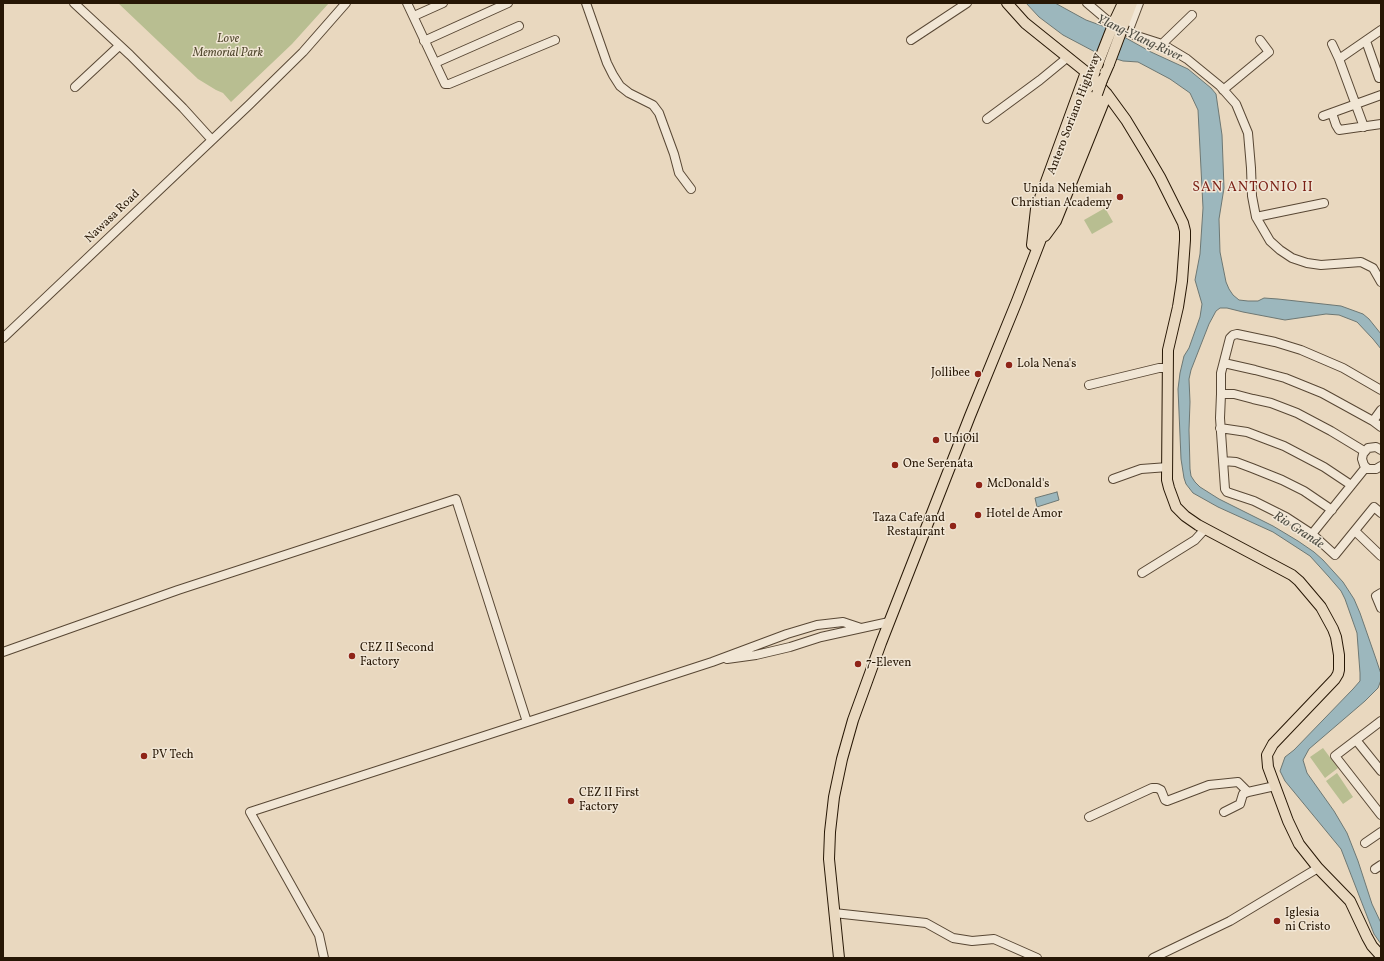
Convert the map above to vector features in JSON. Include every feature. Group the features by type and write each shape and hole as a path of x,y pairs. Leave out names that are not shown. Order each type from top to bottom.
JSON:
{"main road":[{"path":"1007,3 1025,23 1068,57 1093,70 1102,94 1126,120 1160,176 1178,211 1185,231 1185,250 1178,306 1168,347 1169,488 1176,507 1185,516 1205,529 1292,575 1299,581 1321,607 1336,637 1339,656 1339,670 1335,679 1269,749 1267,755 1268,767 1294,836 1303,851 1350,901 1372,946 1381,956"},
{"name":"Antero Soriano Highway","path":"839,958 829,859 830,832 834,797 853,720 889,622 1017,301 1034,246 1090,86 1093,70 1122,25 1123,3"},
{"name":"Antero Soriano Highway","path":"1034,246 1102,94 1102,80 1122,25 1132,3"},
{"path":"1034,246 1036,209 1093,70"}],"street":[{"path":"74,3 183,108 212,140"},
{"name":"Nawasa Road","path":"3,338 249,105 303,52 346,3"},
{"path":"407,3 434,62 446,84 555,40"},
{"path":"414,16 443,3"},
{"path":"424,40 508,3"},
{"path":"586,3 607,63 613,75 620,86 629,93 653,105 659,113 674,154 679,173 691,189"},
{"path":"911,40 967,3"},
{"path":"1087,3 1107,20 1122,25 1134,35 1162,44 1187,59 1223,90 1236,104 1248,133 1252,196 1256,217 1270,241 1292,258 1307,263 1321,265 1361,262 1373,268 1380,278"},
{"path":"1122,25 1139,3"},
{"path":"1162,44 1192,15"},
{"path":"434,62 519,26"},
{"path":"1339,59 1381,30"},
{"path":"1223,90 1269,52 1260,40"},
{"path":"1366,41 1378,62 1379,78"},
{"path":"1332,44 1364,127"},
{"path":"74,87 119,46"},
{"path":"986,119 1040,80 1068,57"},
{"path":"1323,116 1381,95"},
{"path":"1332,113 1339,130 1381,124"},
{"path":"1256,217 1324,203"},
{"path":"1381,390 1342,368 1301,350 1275,342 1237,334 1230,338 1221,373 1220,428 1226,492 1254,501 1272,509 1312,534 1335,555 1374,507 1381,513"},
{"path":"1224,363 1285,378 1322,393 1373,421 1381,427"},
{"path":"1090,385 1159,368 1168,368"},
{"path":"1221,394 1234,394 1271,403 1297,413 1331,430 1364,451"},
{"path":"1373,421 1381,410"},
{"path":"1220,428 1248,432 1284,446 1324,466 1351,485"},
{"path":"1381,449 1373,447 1368,448 1364,451 1362,456 1362,461 1366,467 1374,470 1381,466"},
{"path":"1223,461 1236,462 1282,480 1304,491 1332,510"},
{"path":"1113,479 1141,469 1168,467"},
{"path":"1312,534 1366,467"},
{"path":"3,652 178,590 456,500 527,722"},
{"path":"1142,574 1195,540 1205,529"},
{"path":"1355,531 1381,556"},
{"path":"1379,594 1381,608"},
{"path":"324,958 319,935 250,812 712,662 753,646 817,625 843,622 861,628"},
{"path":"712,662 756,655 790,647 822,637 889,622"},
{"path":"1380,724 1335,756 1381,815"},
{"path":"1356,740 1381,772"},
{"path":"1089,817 1152,788 1161,790 1165,800 1167,801 1209,785 1238,782 1248,792"},
{"path":"1224,812 1240,804 1243,794 1275,786"},
{"path":"1365,843 1381,832"},
{"path":"1153,958 1230,921 1318,868"},
{"path":"834,913 926,923 953,938 972,941 994,940 1037,958"}],"green space":[{"name":"Love Memorial Park","path":"118,3 329,3 292,44 231,102 223,93 198,79"},
{"path":"1105,208 1113,222 1092,234 1084,220"},
{"path":"1323,748 1338,768 1325,778 1310,757"},
{"path":"1337,773 1353,797 1343,804 1326,781"}],"water":[{"path":"1026,3 1055,3 1086,20 1108,28 1151,52 1188,69 1216,94 1222,135 1224,188 1219,219 1220,252 1226,282 1233,295 1239,300 1248,301 1258,301 1264,298 1341,306 1363,314 1381,334 1381,349 1357,322 1339,315 1326,314 1285,320 1227,308 1220,308 1216,311 1209,324 1191,370 1189,379 1189,430 1190,469 1191,476 1195,482 1219,499 1273,526 1314,552 1343,582 1354,599 1360,613 1381,674 1381,680 1378,688 1309,749 1303,760 1307,773 1334,811 1347,833 1372,904 1381,923 1381,944 1374,934 1341,849 1285,781 1280,771 1285,757 1294,750 1360,681 1357,633 1345,599 1341,591 1310,556 1273,532 1218,507 1193,493 1186,484 1184,478 1181,459 1178,389 1184,356 1189,348 1200,317 1202,304 1195,280 1200,254 1203,208 1198,110 1190,93 1170,79 1138,62 1123,61 1097,53 1063,35 1039,17"},
{"path":"1057,492 1059,500 1037,507 1035,498"}],"place":[{"name":"Unida Nehemiah Christian Academy","path":"1120,197"},
{"name":"Lola Nena's","path":"1009,365"},
{"name":"Jollibee","path":"978,374"},
{"name":"UniOil","path":"936,440"},
{"name":"One Serenata","path":"895,465"},
{"name":"McDonald's","path":"979,485"},
{"name":"Hotel de Amor","path":"978,515"},
{"name":"Taza Cafe and Restaurant","path":"953,526"},
{"name":"CEZ II Second Factory","path":"352,656"},
{"name":"7-Eleven","path":"858,664"},
{"name":"PV Tech","path":"144,756"},
{"name":"CEZ II First Factory","path":"571,801"},
{"name":"Iglesia ni Cristo","path":"1277,921"}],"district":[{"name":"SAN ANTONIO II","path":"1253,188"}],"water label":[{"name":"Ylang-Ylang River","path":"1139,39"},
{"name":"Rio Grande","path":"1298,531"}]}
